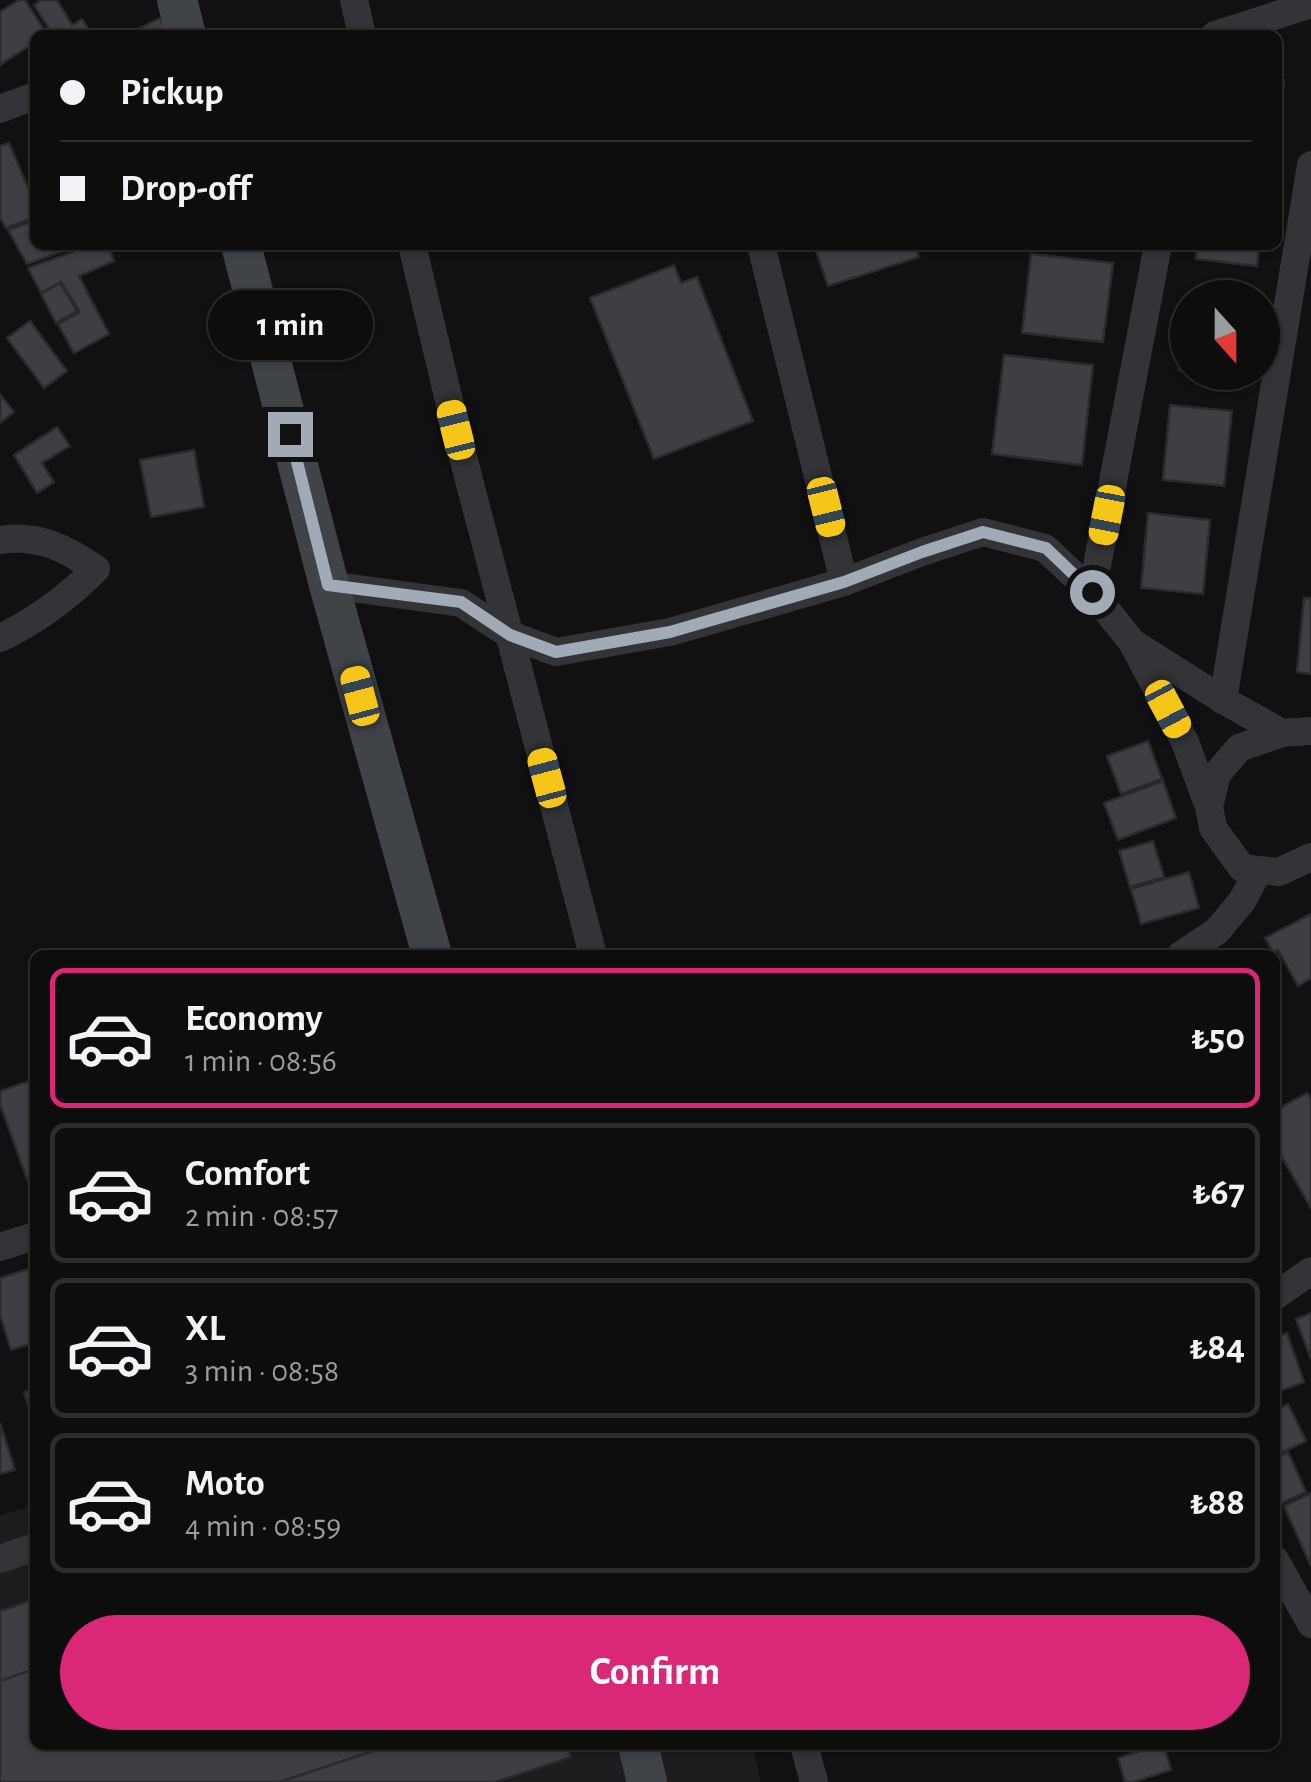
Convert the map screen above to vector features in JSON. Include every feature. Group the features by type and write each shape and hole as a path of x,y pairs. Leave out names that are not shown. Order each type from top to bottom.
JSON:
{"main road":[{"path":"242,250 328,585 431,950"},
{"path":"639,1750 647,1782"}],"street":[{"path":"354,0 361,30"},
{"path":"1230,30 1311,4"},
{"path":"0,109 30,98"},
{"path":"1223,700 1311,165"},
{"path":"413,250 456,430 593,950"},
{"path":"762,250 844,582"},
{"path":"1092,592 1157,250"},
{"path":"328,585 461,602 510,635 556,652 670,632 844,582 983,532 1046,548 1092,592 1132,642 1186,742 1213,828 1242,868 1280,872 1311,857"},
{"path":"0,540 22,536 71,552 96,569 74,591 0,638"},
{"path":"1132,642 1282,733"},
{"path":"1209,807 1217,774 1239,748 1282,733 1311,731"},
{"path":"1188,950 1217,931 1242,901 1259,870"},
{"path":"2,1241 30,1237"},
{"path":"1280,1293 1311,1271"},
{"path":"0,1559 30,1548"},
{"path":"1280,1569 1310,1620"},
{"path":"805,1750 814,1782"}],"shaded area":[{"path":"30,1506 30,1750 753,1750 761,1782 0,1782 0,1516"}],"building":[{"path":"25,0 44,30 30,30 30,45 0,65 0,12"},
{"path":"41,0 57,0 72,25 82,19 89,30 50,30 34,5"},
{"path":"160,18 166,30 136,30"},
{"path":"9,143 30,192 30,219 6,228 0,218 0,146"},
{"path":"30,222 30,250 67,250 27,264 8,230"},
{"path":"78,250 110,250 114,261 79,276 109,334 74,353 58,324 80,312 61,282 41,293 28,268"},
{"path":"816,250 917,250 919,257 828,286"},
{"path":"1197,250 1259,250 1257,266 1196,259"},
{"path":"1031,254 1113,263 1103,342 1022,333"},
{"path":"674,265 681,283 697,277 753,421 654,459 590,298"},
{"path":"60,283 77,311 56,323 41,294"},
{"path":"30,321 67,371 44,388 7,338"},
{"path":"1004,355 1093,365 1082,465 992,454"},
{"path":"0,394 14,412 0,423"},
{"path":"1170,405 1232,411 1224,486 1163,480"},
{"path":"57,427 70,446 42,463 54,482 37,493 14,455"},
{"path":"194,450 204,507 151,517 140,460"},
{"path":"1148,513 1210,520 1203,594 1141,588"},
{"path":"1304,598 1311,598 1311,674 1297,672"},
{"path":"1148,741 1162,779 1121,794 1107,756"},
{"path":"1163,781 1176,818 1118,840 1104,803"},
{"path":"1153,841 1164,877 1130,887 1119,851"},
{"path":"1189,872 1199,908 1141,924 1131,889"},
{"path":"1311,914 1311,978 1298,986 1280,950 1272,950 1265,938"},
{"path":"30,1081 30,1181 0,1104 0,1091"},
{"path":"1307,1093 1311,1099 1311,1208 1280,1154 1280,1108"},
{"path":"30,1269 30,1344 11,1350 0,1315 0,1278"},
{"path":"1311,1313 1311,1359 1296,1319"},
{"path":"1287,1333 1304,1382 1280,1391 1280,1335"},
{"path":"1288,1404 1306,1441 1280,1454 1280,1408"},
{"path":"0,1423 15,1470 0,1474"},
{"path":"1288,1452 1306,1492 1280,1504 1280,1456"},
{"path":"1311,1493 1311,1566 1284,1506"},
{"path":"30,1601 30,1671 0,1681 0,1611"},
{"path":"30,1671 30,1750 376,1750 280,1782 0,1782 0,1681"},
{"path":"376,1750 569,1750 571,1757 495,1782 280,1782"},
{"path":"1142,1750 1165,1750 1171,1770 1125,1782 1118,1758"}],"route":[{"path":"290,434 328,585 461,602 510,635 556,652 670,632 844,582 983,532 1046,548 1092,592"}]}
